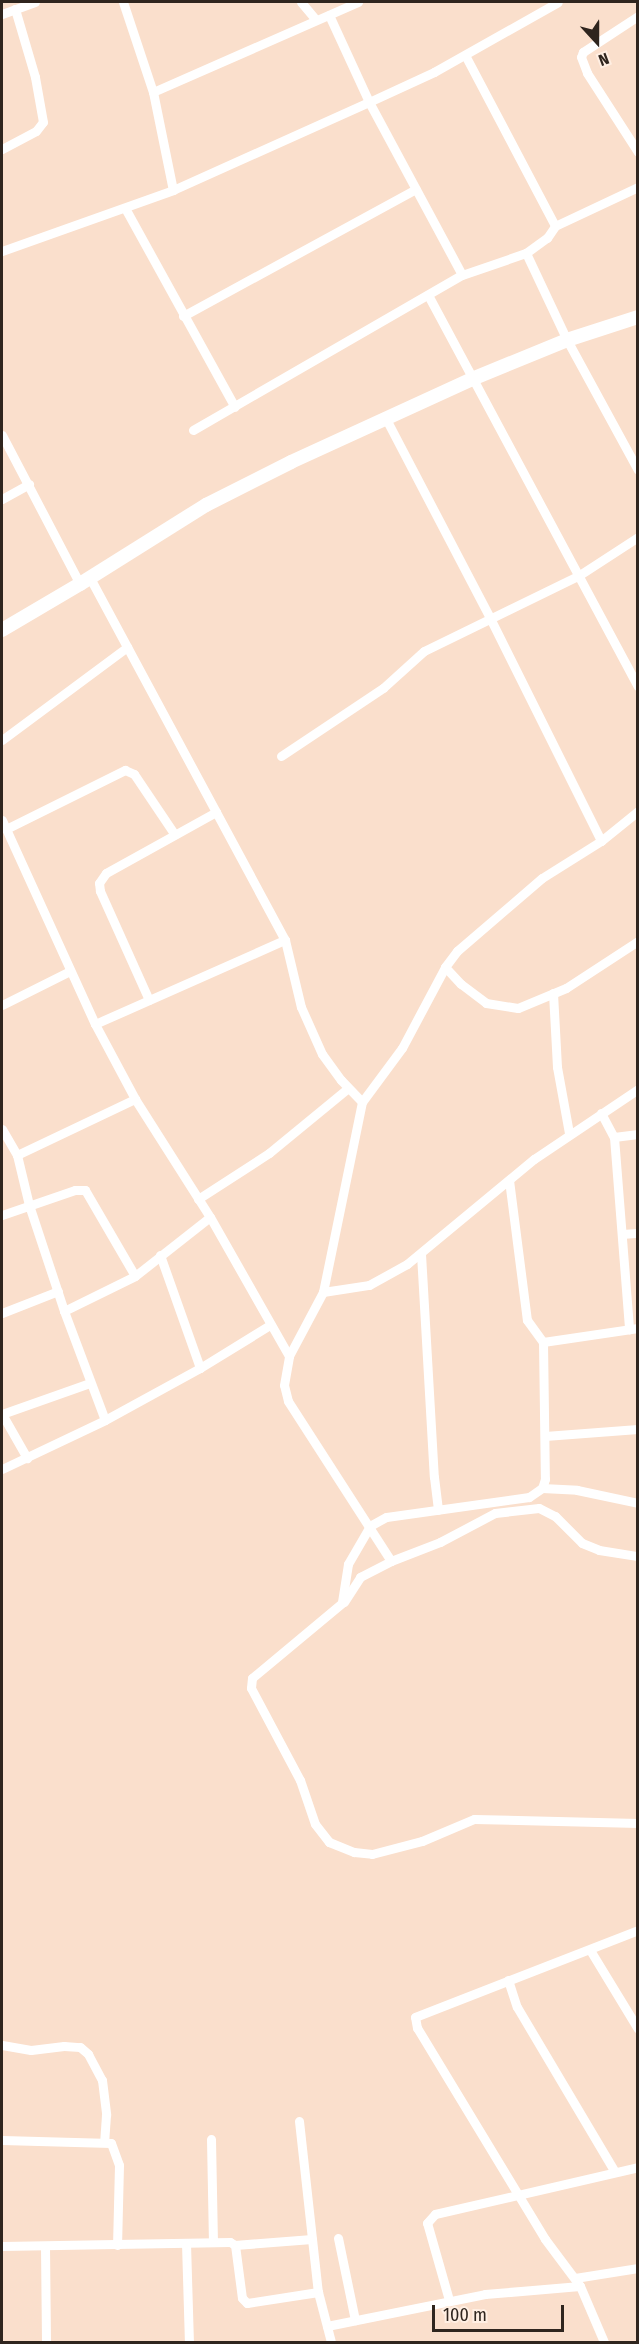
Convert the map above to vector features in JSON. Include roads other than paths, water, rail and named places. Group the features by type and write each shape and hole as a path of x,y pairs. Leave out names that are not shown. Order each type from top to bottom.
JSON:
{"street":[{"path":"2,14 35,2"},
{"path":"123,2 153,92 173,189"},
{"path":"301,2 316,20"},
{"path":"153,92 358,2"},
{"path":"2,251 173,189 369,102 434,72 558,2"},
{"path":"2,149 36,131 43,122 35,76 15,9"},
{"path":"330,15 369,102 462,275"},
{"path":"638,15 583,51 581,57 587,73 638,152"},
{"path":"465,55 555,226"},
{"path":"628,139 638,132"},
{"path":"193,430 235,408 462,275 526,254 547,238 555,226 638,187"},
{"path":"183,316 416,189"},
{"path":"125,208 235,408"},
{"path":"526,254 567,340 638,470"},
{"path":"428,295 638,686"},
{"path":"2,630 206,505 385,417 472,378 567,340 638,317"},
{"path":"385,417 491,620 601,841"},
{"path":"2,435 85,581 127,647 285,940 308,1025 322,1054 362,1102"},
{"path":"2,499 29,484"},
{"path":"281,756 383,688 424,651 578,576 638,537"},
{"path":"2,740 127,647"},
{"path":"175,835 135,774 125,770 4,824 95,1024 135,1099 210,1217 289,1356"},
{"path":"149,1000 99,891 99,883 106,873 216,812"},
{"path":"391,1561 288,1401 284,1385 289,1356 323,1292 362,1102 402,1048 445,967 457,951 528,890 601,841 638,812"},
{"path":"95,1024 285,940"},
{"path":"445,967 461,984 486,1004 519,1008 579,980 638,941"},
{"path":"2,1005 70,970"},
{"path":"553,993 557,1067 569,1133"},
{"path":"198,1199 269,1153 348,1088"},
{"path":"323,1292 369,1285 421,1254 569,1133 638,1089"},
{"path":"17,1155 135,1099"},
{"path":"543,1342 633,1328 614,1137 601,1113"},
{"path":"2,1129 17,1155 29,1205 64,1311 105,1420"},
{"path":"614,1137 638,1134"},
{"path":"342,1604 348,1564 370,1526 386,1517 530,1497 542,1488 545,1479 543,1342 527,1320 509,1180"},
{"path":"2,1215 75,1190 85,1190 135,1276"},
{"path":"64,1311 135,1276 210,1217"},
{"path":"622,1234 638,1233"},
{"path":"421,1254 434,1477 438,1510"},
{"path":"160,1255 173,1289 178,1313 200,1368"},
{"path":"2,1313 58,1291"},
{"path":"2,1469 105,1420 200,1368 270,1325"},
{"path":"27,1458 2,1414 90,1383"},
{"path":"545,1436 638,1429"},
{"path":"542,1488 578,1490 638,1503"},
{"path":"638,1556 599,1550 582,1543 555,1515 539,1508 495,1513 440,1542 391,1561 360,1577 342,1604 252,1678 251,1688 300,1780 315,1824 329,1842 354,1852 372,1854 422,1841 474,1819 638,1823"},
{"path":"604,2343 578,2282 545,2239 417,2028 415,2017 638,1930"},
{"path":"590,1950 638,2029"},
{"path":"508,1980 517,2007 615,2172"},
{"path":"2,2045 31,2050 64,2046 80,2047 88,2054 102,2080 106,2115 104,2141"},
{"path":"299,2121 318,2292 331,2343"},
{"path":"211,2139 213,2242"},
{"path":"2,2140 104,2141 111,2143 119,2165 117,2245"},
{"path":"449,2300 427,2223 435,2214 638,2167"},
{"path":"338,2238 355,2320"},
{"path":"2,2246 213,2242 230,2242 235,2245 312,2240"},
{"path":"186,2243 189,2343"},
{"path":"235,2245 242,2298 247,2303 318,2292"},
{"path":"45,2246 46,2343"},
{"path":"327,2326 449,2300 578,2282 638,2268"}]}
